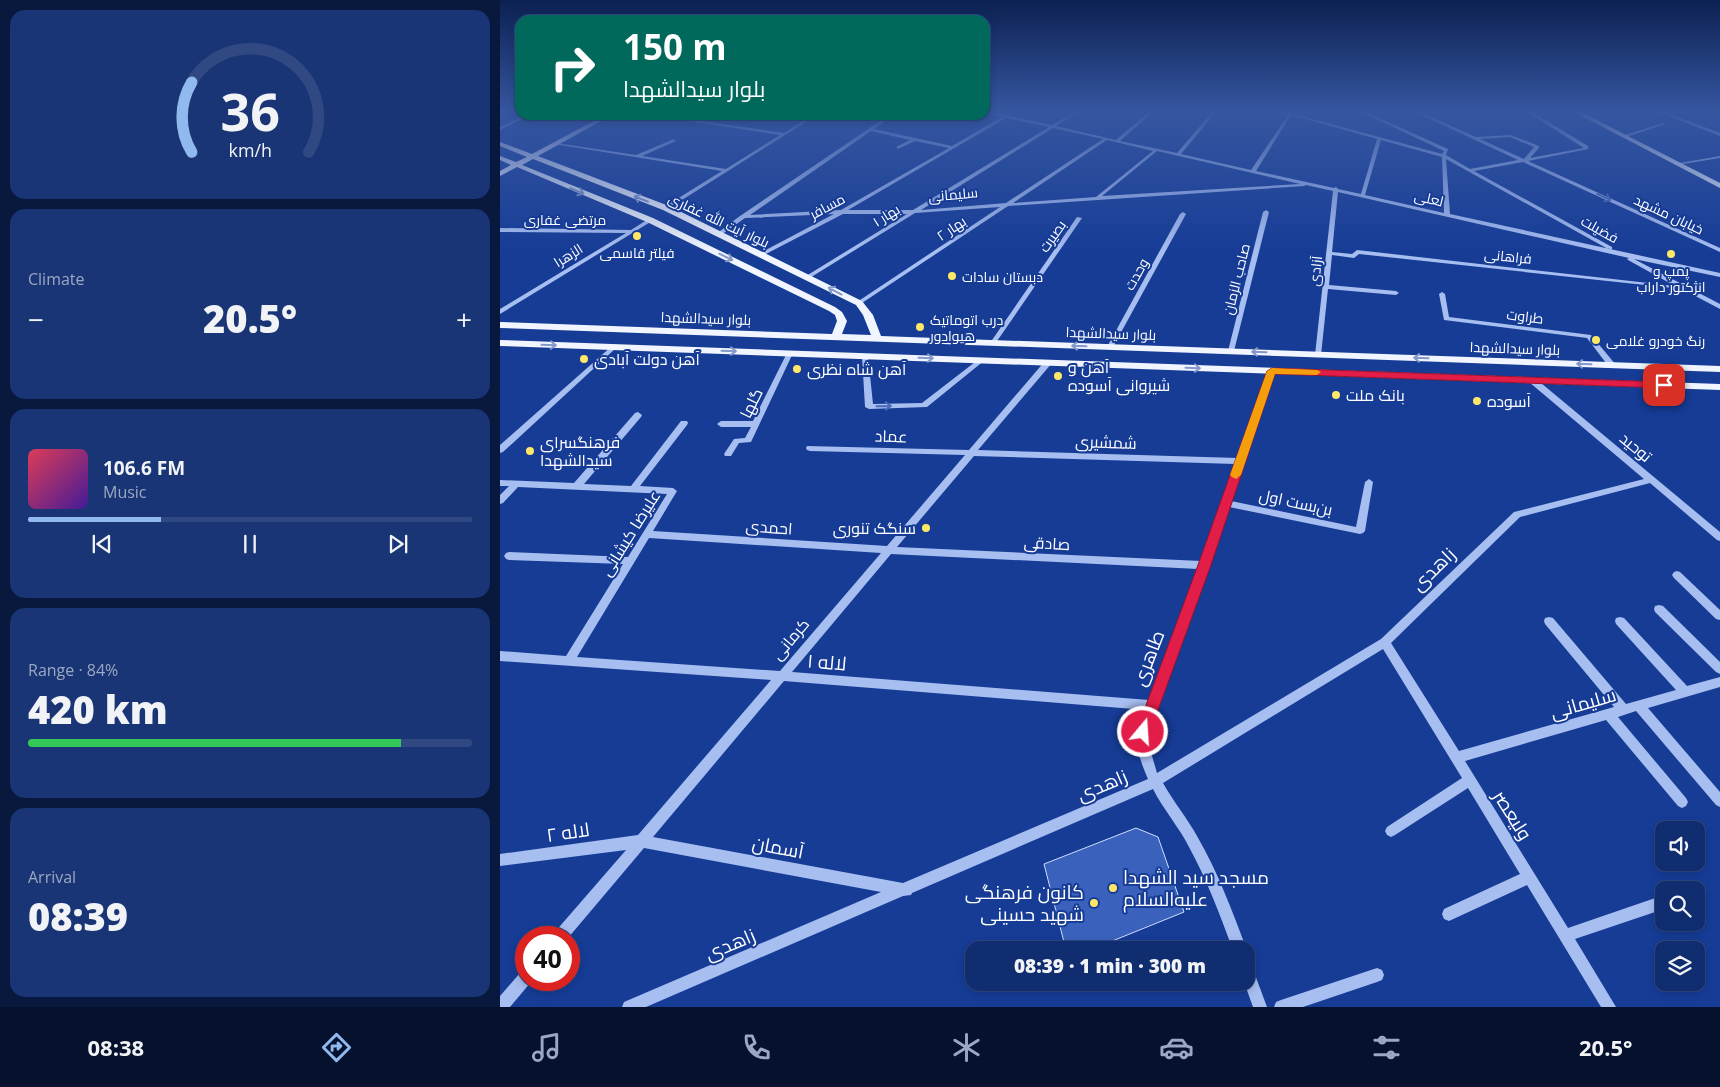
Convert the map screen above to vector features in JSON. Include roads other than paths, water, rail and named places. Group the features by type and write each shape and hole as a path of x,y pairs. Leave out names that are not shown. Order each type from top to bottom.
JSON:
{"main road":[{"path":"500,174 515,166 522,159"},
{"name":"بلوار آیت الله غفاری","path":"543,159 666,208 762,254 859,304"},
{"path":"1667,159 1720,186"},
{"name":"بلوار آیت الله غفاری","path":"502,161 650,220 787,287 838,314 842,322 836,337"},
{"path":"787,287 808,277"},
{"path":"859,304 868,315 877,338"},
{"name":"بلوار سیدالشهدا","path":"500,324 1720,369"},
{"path":"981,360 993,342"},
{"name":"بلوار سیدالشهدا","path":"500,343 1720,387"}],"street":[{"path":"657,159 725,170"},
{"path":"666,208 743,159"},
{"path":"719,234 827,159"},
{"name":"مسافر","path":"762,254 842,212 933,159"},
{"name":"بهار ۱","path":"808,277 1001,159"},
{"name":"بهار ۲","path":"859,304 1075,159"},
{"path":"1098,198 1145,159"},
{"name":"لعلی","path":"1197,159 1720,275"},
{"path":"1253,171 1261,159"},
{"path":"1363,195 1373,159"},
{"path":"1444,159 1447,214"},
{"name":"فضیلت","path":"1450,159 1620,254 1720,307"},
{"name":"خیابان مشهد","path":"1521,159 1720,250"},
{"path":"1470,170 1534,159"},
{"path":"1676,164 1707,159"},
{"name":"سلیمانی","path":"742,217 842,212 912,212 1008,204 1315,185"},
{"name":"آزادی","path":"1318,354 1336,189"},
{"name":"صاحب الزمان","path":"1230,351 1266,212"},
{"name":"وحدت","path":"1110,347 1183,214"},
{"name":"بصیرت","path":"993,342 1079,218"},
{"name":"الزهرا","path":"500,312 650,220"},
{"name":"مرتضی غفاری","path":"500,230 630,231"},
{"name":"فراهانی","path":"1329,253 1354,256 1356,252 1686,289"},
{"path":"1326,287 1396,293"},
{"name":"طراوت","path":"1442,294 1446,319 1589,336 1612,365"},
{"path":"500,450 614,347"},
{"name":"گلها","path":"728,454 737,441 748,440 790,353"},
{"path":"866,356 869,407 924,405 981,360"},
{"name":"کرمانی","path":"570,926 1048,363"},
{"name":"طاهری","path":"1236,941 1212,879 1192,839 1154,782 1143,750 1143,732 1272,371"},
{"name":"توحید","path":"1532,380 1720,537"},
{"path":"576,487 638,415"},
{"path":"633,489 684,423"},
{"path":"721,424 756,424"},
{"name":"عماد","path":"810,448 970,454"},
{"name":"شمشیری","path":"970,454 1240,461"},
{"name":"زاهدی","path":"630,1007 1154,782 1385,642 1517,514 1651,480"},
{"name":"بن‌بست اول","path":"1226,503 1360,531 1369,482"},
{"name":"علیرضا کیشانی","path":"500,483 673,492 569,661"},
{"path":"500,501 516,484"},
{"name":"احمدی","path":"647,534 889,550"},
{"name":"صادقی","path":"889,550 1204,565"},
{"path":"509,556 630,561"},
{"path":"1677,576 1720,616"},
{"path":"1659,609 1720,669"},
{"path":"1549,621 1624,710"},
{"path":"1620,621 1685,692"},
{"name":"ولیعصر","path":"1385,642 1609,1007"},
{"name":"لاله ۱","path":"500,656 1152,705"},
{"name":"سلیمانی","path":"1456,758 1720,682"},
{"path":"1638,705 1720,801"},
{"path":"1608,714 1682,802"},
{"path":"1391,831 1470,780"},
{"name":"لاله ۲","path":"500,860 642,841"},
{"name":"آسمان","path":"642,841 906,890"},
{"path":"1449,914 1529,876"},
{"path":"1565,936 1655,905"},
{"path":"1281,1007 1377,975"},
{"path":"500,1007 515,989"},
{"path":"1254,991 1260,1007"}],"place":[{"name":"فیلتر قاسمی","path":"637,236"},
{"name":"پمپ و انژکتور داراب","path":"1671,254"},
{"name":"دبستان سادات","path":"952,276"},
{"name":"درب اتوماتیک هیوادور","path":"920,327"},
{"name":"رنگ خودرو غلامی","path":"1596,340"},
{"name":"آهن دولت آبادی","path":"584,359"},
{"name":"آهن شاه نظری","path":"797,369"},
{"name":"آهن و شیروانی آسوده","path":"1058,376"},
{"name":"بانک ملت","path":"1336,395"},
{"name":"آسوده","path":"1477,401"},
{"name":"فرهنگسرای سیدالشهدا","path":"530,451"},
{"name":"سنگک تنوری","path":"926,528"},
{"name":"مسجد سید الشهدا علیه‌السلام","path":"1113,888"},
{"name":"کانون فرهنگی شهید حسینی","path":"1094,903"}]}
